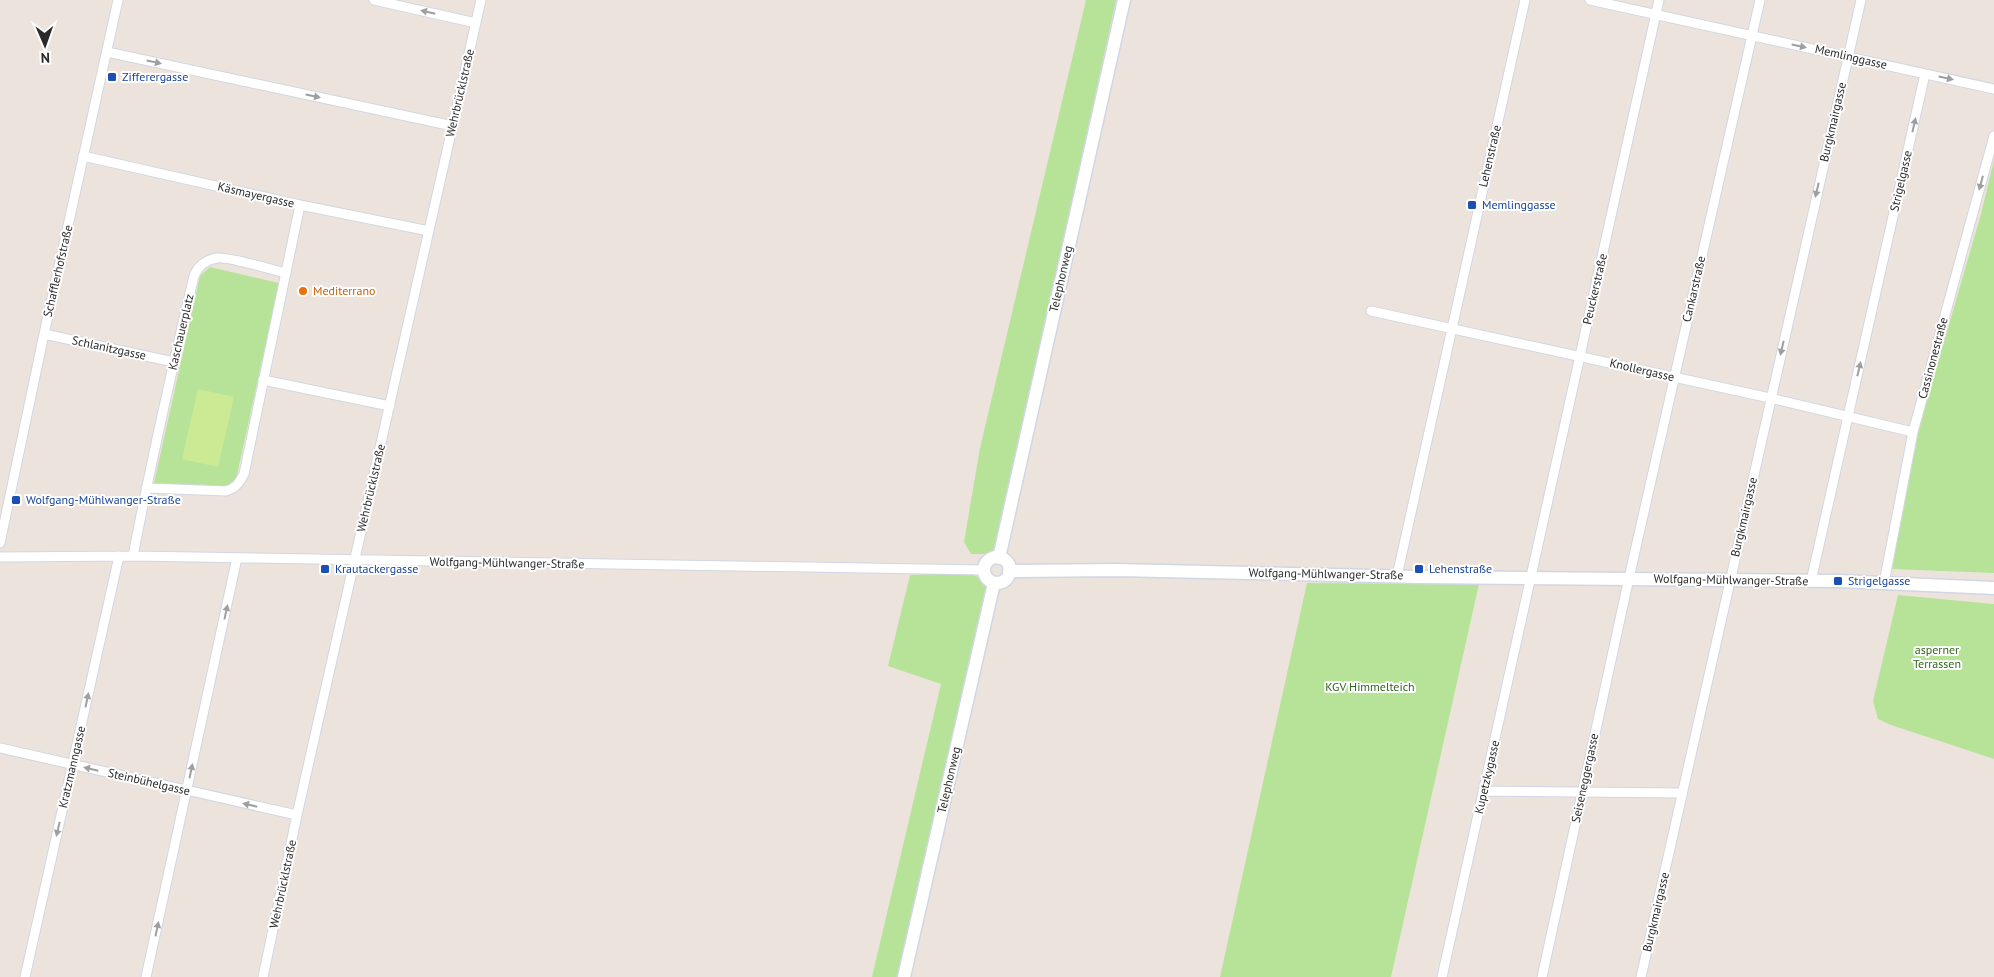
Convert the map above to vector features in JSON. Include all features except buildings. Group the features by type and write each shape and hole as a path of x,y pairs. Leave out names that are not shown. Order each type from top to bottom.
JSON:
{"street":[{"name":"Schafflerhofstraße","path":"0,543 118,0"},
{"path":"374,0 476,23"},
{"name":"Wehrbrücklstraße","path":"263,977 297,815 481,0"},
{"name":"Telephonweg","path":"999,558 1124,0"},
{"name":"Lehenstraße","path":"1397,576 1525,0"},
{"name":"Memlinggasse","path":"1590,0 1994,89"},
{"name":"Peuckerstraße","path":"1532,578 1659,0"},
{"name":"Cankarstraße","path":"1629,578 1760,0"},
{"name":"Burgkmairgasse","path":"1641,977 1861,0"},
{"path":"106,52 453,126"},
{"name":"Strigelgasse","path":"1811,581 1925,74"},
{"name":"Cassinonestraße","path":"1884,583 1913,432 1994,136"},
{"name":"Käsmayergasse","path":"83,156 300,205 429,231"},
{"path":"146,488 226,491 234,488 244,474 300,205"},
{"name":"Kaschauerplatz","path":"133,556 174,362 197,268 206,261 219,258 286,273"},
{"name":"Knollergasse","path":"1371,311 1770,398 1913,432"},
{"name":"Schlanitzgasse","path":"44,334 174,362"},
{"path":"263,380 390,406"},
{"name":"Kratzmanngasse","path":"25,977 118,556"},
{"name":"Wolfgang-Mühlwanger-Straße","path":"0,557 133,556 984,570"},
{"path":"146,977 237,558"},
{"path":"999,558 1006,562 1009,571 1003,582 994,583 985,576 984,570 989,560 999,558"},
{"name":"Wolfgang-Mühlwanger-Straße","path":"1009,571 1117,570 1397,576 1811,581 1994,588"},
{"name":"Kupetzkygasse","path":"1442,977 1532,578"},
{"name":"Seiseneggergasse","path":"1542,977 1629,578"},
{"name":"Telephonweg","path":"904,977 994,583"},
{"name":"Steinbühelgasse","path":"0,748 297,815"},
{"path":"1483,792 1682,793"}],"green space":[{"path":"1086,0 1116,0 996,549 991,554 971,554 964,542 980,448"},
{"path":"1994,160 1994,573 1892,569 1919,428 1981,214"},
{"path":"210,267 279,283 237,475 234,484 228,487 154,483 200,276"},
{"path":"198,389 234,397 218,467 182,459"},
{"path":"950,573 976,576 980,578 986,587 899,977 872,977 941,684 888,666 910,575"},
{"name":"KGV Himmelteich","path":"1307,583 1479,584 1391,977 1220,977"},
{"name":"asperner Terrassen","path":"1898,595 1994,604 1994,759 1878,719 1873,701"}],"place":[{"name":"Zifferergasse","path":"112,77"},
{"name":"Memlinggasse","path":"1472,205"},
{"name":"Mediterrano","path":"303,291"},
{"name":"Wolfgang-Mühlwanger-Straße","path":"16,500"},
{"name":"Krautackergasse","path":"325,569"},
{"name":"Lehenstraße","path":"1419,569"},
{"name":"Strigelgasse","path":"1838,581"}]}
